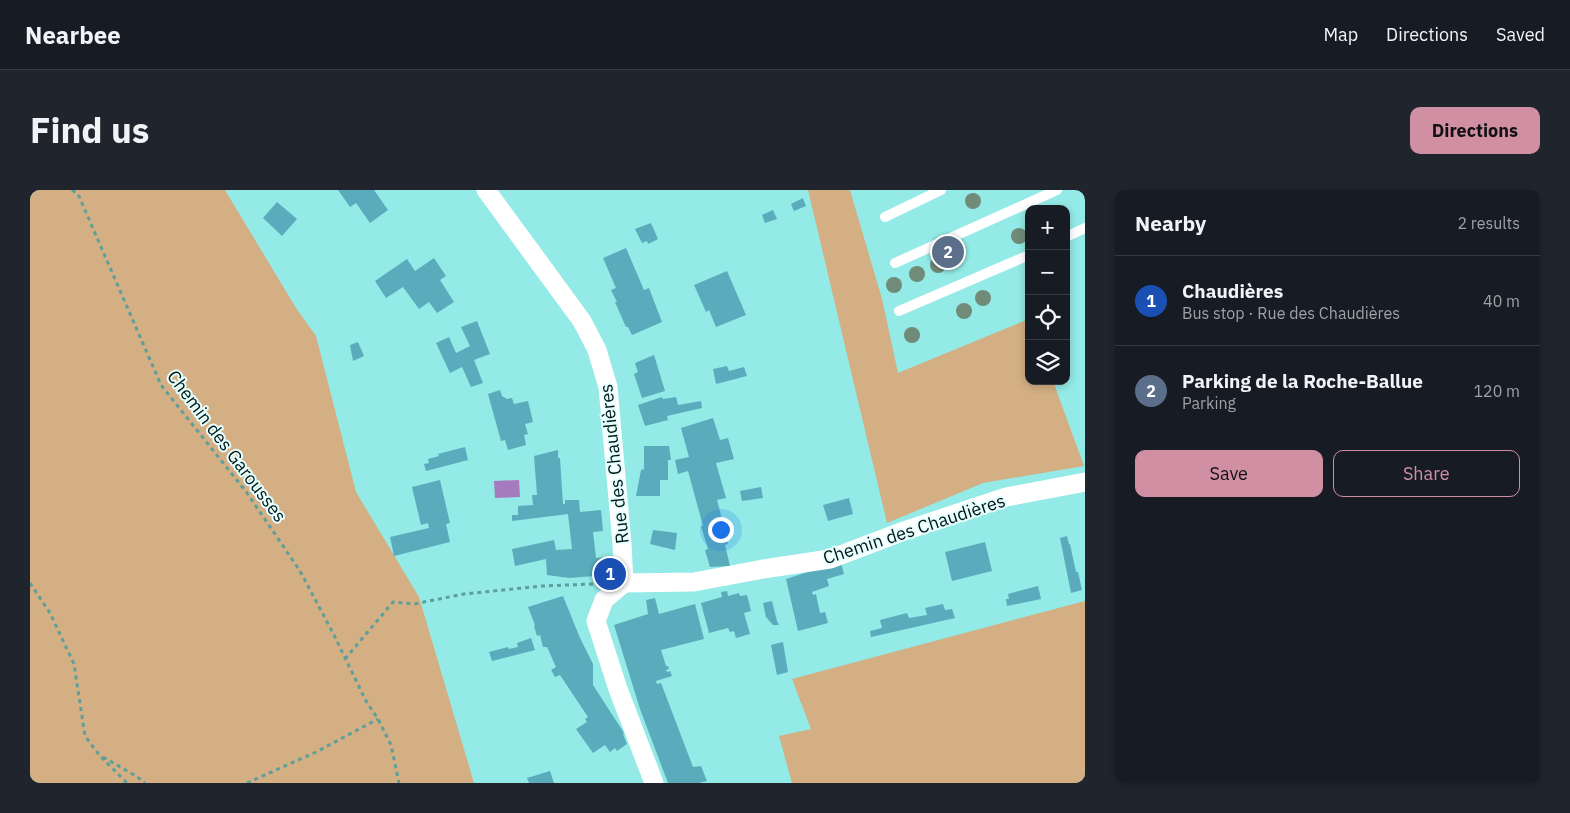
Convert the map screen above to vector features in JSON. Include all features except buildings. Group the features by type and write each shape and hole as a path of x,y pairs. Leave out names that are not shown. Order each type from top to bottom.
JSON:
{"street":[{"name":"Rue des Chaudières","path":"486,190 582,321 597,350 608,388 624,582"},
{"name":"Chemin des Chaudières","path":"624,582 694,582 830,559 904,531 1006,497 1085,482"},
{"path":"624,582 604,600 596,621 618,690 654,783"}],"lane":[{"path":"884,217 942,190"},
{"path":"895,263 1058,190"},
{"path":"1070,235 1085,228"},
{"path":"899,311 1025,256"}],"path":[{"name":"Chemin des Garousses","path":"72,190 78,194 161,385 247,493 300,571 366,701 378,718 391,745 399,783"},
{"path":"345,659 393,602 414,604 464,594 542,586 624,582"},
{"path":"30,583 50,612 74,664 85,736 100,756 127,783"},
{"path":"247,783 316,752 378,718"},
{"path":"100,756 145,783"}],"shaded area":[{"path":"30,190 225,190 296,308 316,336 356,492 419,597 474,783 30,783"},
{"path":"808,190 850,190 882,299 898,373 1025,321 1025,385 1054,385 1084,466 983,483 887,523"},
{"path":"519,480 520,497 495,498 494,481"},
{"path":"1085,601 1085,783 792,783 779,736 811,729 792,679"}],"place":[{"name":"Parking de la Roche-Ballue","path":"948,252"},
{"name":"Chaudières","path":"610,574"}]}
